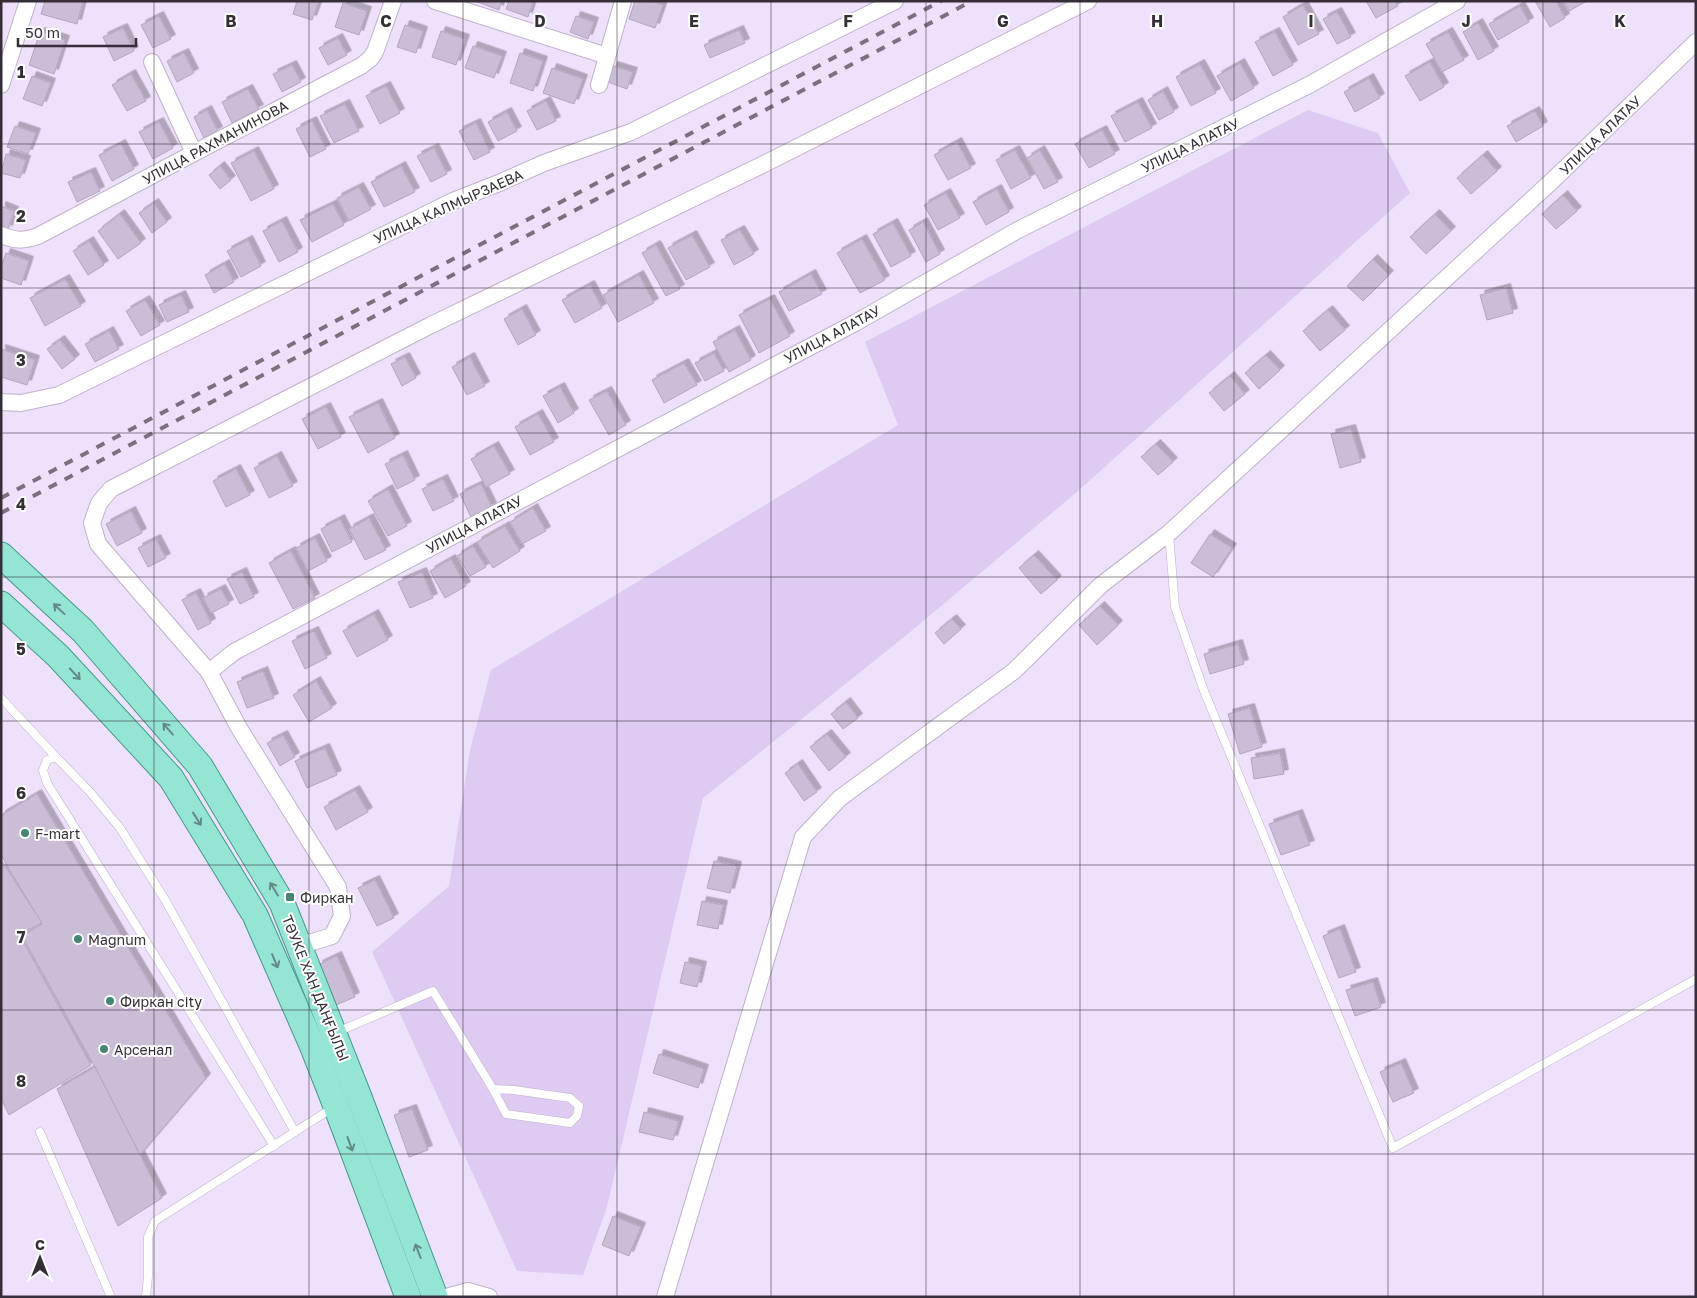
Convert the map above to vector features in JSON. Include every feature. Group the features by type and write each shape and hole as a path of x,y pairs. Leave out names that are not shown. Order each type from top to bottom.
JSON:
{"main road":[{"name":"ТӘУКЕ ХАН ДАҢҒЫЛЫ","path":"1,555 83,631 200,766 282,903 334,1033 347,1101 408,1297"},
{"name":"ТӘУКЕ ХАН ДАҢҒЫЛЫ","path":"1,604 58,656 171,778 255,915 312,1044 347,1101 435,1297"}],"street":[{"path":"1,85 6,54 28,1"},
{"name":"УЛИЦА РАХМАНИНОВА","path":"1,235 12,239 26,240 38,236 361,66 375,52 393,1"},
{"path":"435,1 607,56"},
{"path":"599,85 623,1"},
{"name":"УЛИЦА КАЛМЫРЗАЕВА","path":"1,402 21,403 59,395 453,201 544,163 631,132 894,1"},
{"path":"299,946 332,936 342,916 338,888 239,728 209,672 98,544 92,523 99,503 111,488 431,325 764,164 1088,1"},
{"name":"УЛИЦА АЛАТАУ","path":"209,672 234,652 846,327 1018,230 1309,85 1457,1"},
{"name":"УЛИЦА АЛАТАУ","path":"665,1297 803,837 840,798 1014,671 1101,586 1169,532 1553,180 1696,42"},
{"path":"152,62 194,153"},
{"path":"446,1297 468,1291 489,1297"}],"lane":[{"path":"1169,532 1174,607 1204,691 1393,1148 1696,979"},
{"path":"1,698 90,792 120,828 164,898 295,1132"},
{"path":"56,757 47,760 44,770 47,783 274,1146"},
{"path":"334,1033 433,991 493,1089 506,1114 570,1123 577,1116 579,1106 570,1098 493,1089"},
{"path":"146,1297 148,1237 155,1221 347,1101"},
{"path":"40,1132 111,1297"}],"shaded area":[{"path":"1308,110 1378,133 1410,193 1078,491 909,633 703,798 607,1207 583,1275 517,1271 372,952 449,886 470,750 491,670 898,425 865,342"}],"building":[{"path":"45,1 83,1 77,24 41,14"},
{"path":"297,1 319,1 312,20 293,14"},
{"path":"475,1 501,1 499,10"},
{"path":"509,1 533,1 528,17 506,9"},
{"path":"635,1 652,1 663,5 655,28 629,19"},
{"path":"1366,1 1395,1 1398,6 1376,18"},
{"path":"1535,1 1556,1 1565,18 1550,27"},
{"path":"1564,1 1587,1 1569,11"},
{"path":"343,3 367,11 359,35 335,27"},
{"path":"1303,5 1319,34 1298,45 1283,17"},
{"path":"1520,6 1529,22 1498,40 1489,24"},
{"path":"1337,12 1351,37 1337,44 1323,19"},
{"path":"159,16 171,39 153,48 141,25"},
{"path":"576,16 594,22 588,39 570,32"},
{"path":"1478,23 1494,51 1478,60 1463,32"},
{"path":"405,25 423,31 416,53 397,47"},
{"path":"123,28 134,51 114,61 103,37"},
{"path":"739,30 745,43 710,58 704,45"},
{"path":"441,31 465,39 456,65 432,57"},
{"path":"40,32 65,40 54,74 29,65"},
{"path":"1275,32 1293,65 1273,76 1255,42"},
{"path":"1448,32 1464,60 1442,72 1426,44"},
{"path":"338,38 347,55 328,65 319,48"},
{"path":"473,46 502,56 494,78 465,68"},
{"path":"184,53 194,73 177,82 167,61"},
{"path":"520,53 543,61 533,91 510,83"},
{"path":"1430,62 1444,87 1420,101 1405,76"},
{"path":"1240,63 1254,88 1231,101 1217,76"},
{"path":"1200,64 1216,93 1191,106 1176,77"},
{"path":"292,65 301,82 282,92 273,74"},
{"path":"613,66 633,72 627,89 608,82"},
{"path":"552,68 583,79 574,104 543,93"},
{"path":"131,74 146,101 127,111 112,85"},
{"path":"32,76 51,83 42,106 23,99"},
{"path":"1369,78 1380,98 1355,112 1344,92"},
{"path":"386,86 400,113 380,124 366,96"},
{"path":"248,89 259,109 232,123 222,102"},
{"path":"1163,91 1174,112 1159,120 1148,100"},
{"path":"546,101 556,121 537,130 527,111"},
{"path":"1138,102 1152,128 1125,142 1111,116"},
{"path":"345,104 359,131 334,143 320,116"},
{"path":"207,110 218,131 204,138 194,117"},
{"path":"1535,111 1543,126 1516,142 1507,126"},
{"path":"507,112 517,131 498,141 488,122"},
{"path":"312,121 326,149 310,157 296,129"},
{"path":"159,122 173,148 153,159 139,132"},
{"path":"476,123 490,152 474,160 459,131"},
{"path":"15,126 36,133 28,154 7,147"},
{"path":"1102,130 1115,154 1089,168 1075,144"},
{"path":"957,142 971,168 948,180 934,155"},
{"path":"121,144 134,169 112,181 99,155"},
{"path":"434,148 447,174 431,182 417,156"},
{"path":"1015,150 1031,178 1011,189 996,160"},
{"path":"1040,150 1058,182 1044,189 1027,158"},
{"path":"254,151 274,189 251,201 231,163"},
{"path":"6,154 26,160 20,178 1,173"},
{"path":"1483,155 1497,171 1471,194 1457,178"},
{"path":"220,166 231,180 220,189 209,175"},
{"path":"401,166 415,192 384,207 371,182"},
{"path":"91,172 100,191 77,202 68,182"},
{"path":"359,187 371,209 349,221 337,198"},
{"path":"997,189 1009,212 986,225 973,202"},
{"path":"946,193 960,218 938,230 924,205"},
{"path":"1563,195 1577,211 1556,229 1542,214"},
{"path":"154,203 167,222 152,233 139,213"},
{"path":"333,204 344,225 312,242 300,220"},
{"path":"1,206 14,211 8,230 1,228"},
{"path":"120,214 141,243 118,259 98,231"},
{"path":"1435,214 1451,231 1426,254 1410,237"},
{"path":"282,221 298,252 279,262 263,231"},
{"path":"923,222 940,254 926,262 909,230"},
{"path":"893,223 911,256 891,267 873,234"},
{"path":"740,230 754,254 734,265 721,240"},
{"path":"692,235 710,267 686,280 668,248"},
{"path":"862,239 885,280 860,293 837,253"},
{"path":"248,240 261,266 241,277 227,251"},
{"path":"89,241 104,265 88,275 73,251"},
{"path":"656,245 680,289 666,296 642,253"},
{"path":"6,253 29,261 21,285 1,278 1,267"},
{"path":"1373,259 1389,275 1363,301 1347,286"},
{"path":"225,264 234,282 214,293 205,275"},
{"path":"811,274 822,294 789,311 779,292"},
{"path":"639,275 654,303 618,322 603,295"},
{"path":"65,279 81,306 45,326 30,298"},
{"path":"590,285 602,308 575,323 562,300"},
{"path":"1506,288 1513,313 1487,320 1480,295"},
{"path":"181,295 189,312 167,322 159,305"},
{"path":"770,299 790,336 759,353 739,315"},
{"path":"145,300 160,325 141,336 126,311"},
{"path":"522,309 536,335 518,345 504,319"},
{"path":"1328,310 1345,330 1320,351 1303,331"},
{"path":"735,330 751,360 729,372 713,342"},
{"path":"109,331 119,349 95,362 85,344"},
{"path":"60,340 75,359 62,369 47,349"},
{"path":"1,349 35,360 27,385 1,377"},
{"path":"714,353 724,371 705,381 695,363"},
{"path":"1266,355 1280,370 1259,389 1245,373"},
{"path":"405,357 416,378 402,386 391,364"},
{"path":"470,357 485,386 467,395 452,367"},
{"path":"684,363 697,385 664,403 652,380"},
{"path":"1230,376 1245,394 1224,411 1209,393"},
{"path":"560,387 574,413 558,423 543,396"},
{"path":"607,391 626,425 609,435 589,400"},
{"path":"378,403 395,438 368,453 349,417"},
{"path":"326,407 341,437 318,449 302,419"},
{"path":"538,414 554,442 530,455 515,427"},
{"path":"1351,429 1361,462 1340,468 1331,434"},
{"path":"1156,444 1173,462 1158,475 1141,457"},
{"path":"494,446 510,474 486,487 471,459"},
{"path":"403,455 415,480 397,489 385,464"},
{"path":"277,456 293,486 269,498 254,468"},
{"path":"236,469 250,495 226,507 213,481"},
{"path":"443,479 454,501 433,511 422,489"},
{"path":"481,484 492,507 471,517 460,494"},
{"path":"388,489 407,526 388,536 368,501"},
{"path":"533,508 546,531 522,544 510,522"},
{"path":"131,511 142,533 117,546 106,524"},
{"path":"369,518 386,550 365,560 349,529"},
{"path":"340,519 352,542 332,552 321,529"},
{"path":"505,526 520,551 493,568 477,542"},
{"path":"1210,534 1232,548 1213,577 1191,563"},
{"path":"315,538 327,561 308,571 296,548"},
{"path":"156,539 166,558 148,567 138,548"},
{"path":"473,546 486,567 470,576 457,556"},
{"path":"291,551 315,598 293,609 269,563"},
{"path":"1034,555 1057,580 1041,594 1019,568"},
{"path":"451,559 466,586 445,598 430,571"},
{"path":"242,572 254,597 240,604 227,579"},
{"path":"422,572 433,598 410,608 398,582"},
{"path":"221,589 229,604 211,613 203,598"},
{"path":"196,593 211,623 198,630 182,600"},
{"path":"1100,606 1118,625 1097,645 1079,625"},
{"path":"374,614 388,640 357,657 343,631"},
{"path":"952,619 961,629 944,644 935,633"},
{"path":"314,631 327,658 305,669 292,641"},
{"path":"1238,644 1244,664 1210,674 1204,654"},
{"path":"263,671 274,698 247,708 237,682"},
{"path":"316,681 332,708 309,722 293,695"},
{"path":"846,702 858,718 843,729 831,714"},
{"path":"1250,708 1262,747 1240,754 1228,714"},
{"path":"827,734 846,757 829,771 810,747"},
{"path":"283,735 295,757 280,766 267,743"},
{"path":"325,748 337,775 307,788 295,761"},
{"path":"1280,753 1284,774 1254,779 1251,758"},
{"path":"798,764 817,792 804,801 785,773"},
{"path":"355,790 368,812 336,830 324,807"},
{"name":"Фиркан city","path":"37,794 206,1078 140,1155 95,1067 22,936 42,924 1,855 1,815"},
{"path":"1298,814 1310,845 1281,855 1269,824"},
{"path":"1,860 42,923 19,934 91,1065 9,1115 1,1098"},
{"path":"714,861 737,866 730,893 707,888"},
{"path":"375,880 394,918 377,926 358,888"},
{"path":"702,901 723,905 718,929 697,925"},
{"path":"1340,929 1356,972 1339,978 1323,936"},
{"path":"337,956 355,997 336,1005 318,965"},
{"path":"685,962 702,966 697,987 680,983"},
{"path":"1373,982 1381,1007 1355,1016 1346,990"},
{"path":"659,1054 704,1069 698,1088 653,1073"},
{"path":"1401,1063 1414,1093 1393,1102 1380,1072"},
{"path":"95,1067 162,1198 118,1226 57,1089"},
{"path":"412,1109 428,1150 409,1157 394,1115"},
{"path":"644,1112 679,1121 673,1140 639,1132"},
{"path":"613,1216 641,1227 629,1256 602,1245"}],"railway":[{"path":"1,498 941,1"},
{"path":"1,513 972,1"}],"place":[{"name":"F-mart","path":"25,833"},
{"name":"Фиркан","path":"290,897"},
{"name":"Magnum","path":"78,939"},
{"name":"Фиркан city","path":"110,1001"},
{"name":"Арсенал","path":"104,1049"}]}
